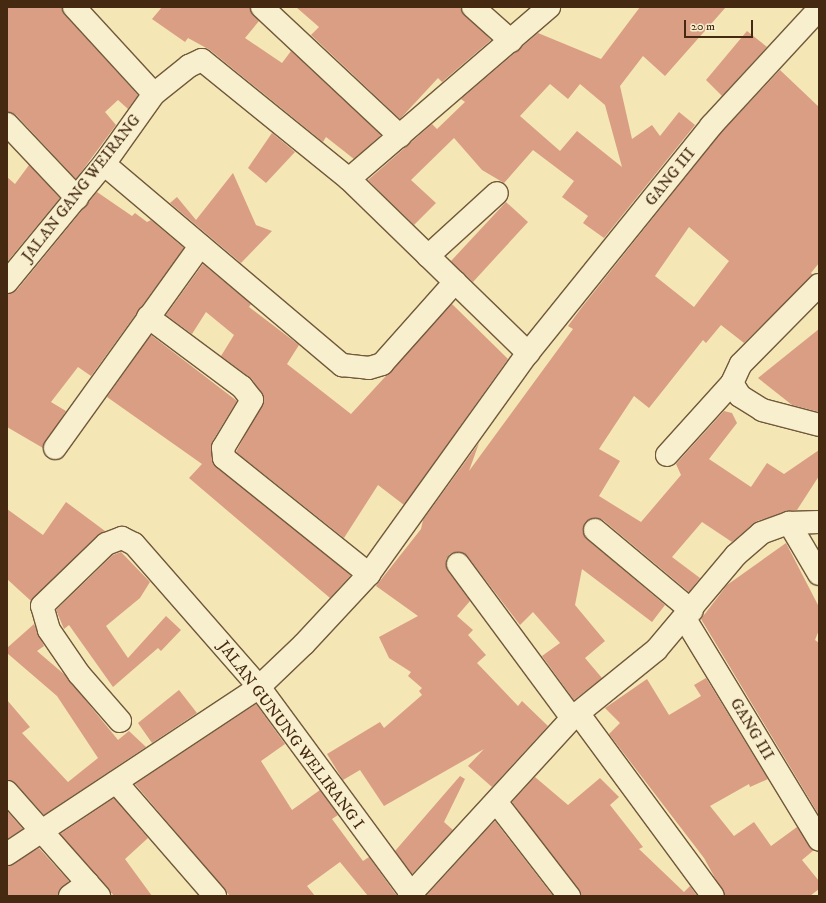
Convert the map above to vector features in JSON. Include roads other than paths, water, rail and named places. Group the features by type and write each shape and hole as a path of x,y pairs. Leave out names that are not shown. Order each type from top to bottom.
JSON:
{"street":[{"path":"74,7 154,94"},
{"path":"262,7 400,136"},
{"path":"473,7 511,41"},
{"path":"528,353 349,179 549,7"},
{"name":"GANG III","path":"7,854 40,829 116,782 259,687 369,574 528,353 711,126 819,9"},
{"name":"JALAN GANG WEIRANG","path":"7,282 104,164 154,94 189,66 202,60 349,179"},
{"path":"7,124 77,198"},
{"path":"104,164 315,344 342,365 355,369 369,368 393,356 455,282"},
{"path":"428,256 497,193"},
{"path":"55,448 148,316 200,246"},
{"path":"667,455 732,383 741,364 819,285"},
{"path":"148,316 242,387 252,400 223,448 224,458 369,574"},
{"path":"732,383 740,396 762,410 819,425"},
{"path":"411,895 497,803 575,715 656,650 688,615 736,555 761,533 788,523 819,522"},
{"path":"788,523 819,574"},
{"name":"GANG III","path":"595,530 688,615 819,839"},
{"name":"JALAN GUNUNG WELIRANG I","path":"120,721 79,674 49,630 42,606 106,544 122,538 134,544 259,687 411,895"},
{"path":"458,564 713,896"},
{"path":"116,782 215,896"},
{"path":"7,792 93,890 70,896"},
{"path":"497,803 569,896"}]}
